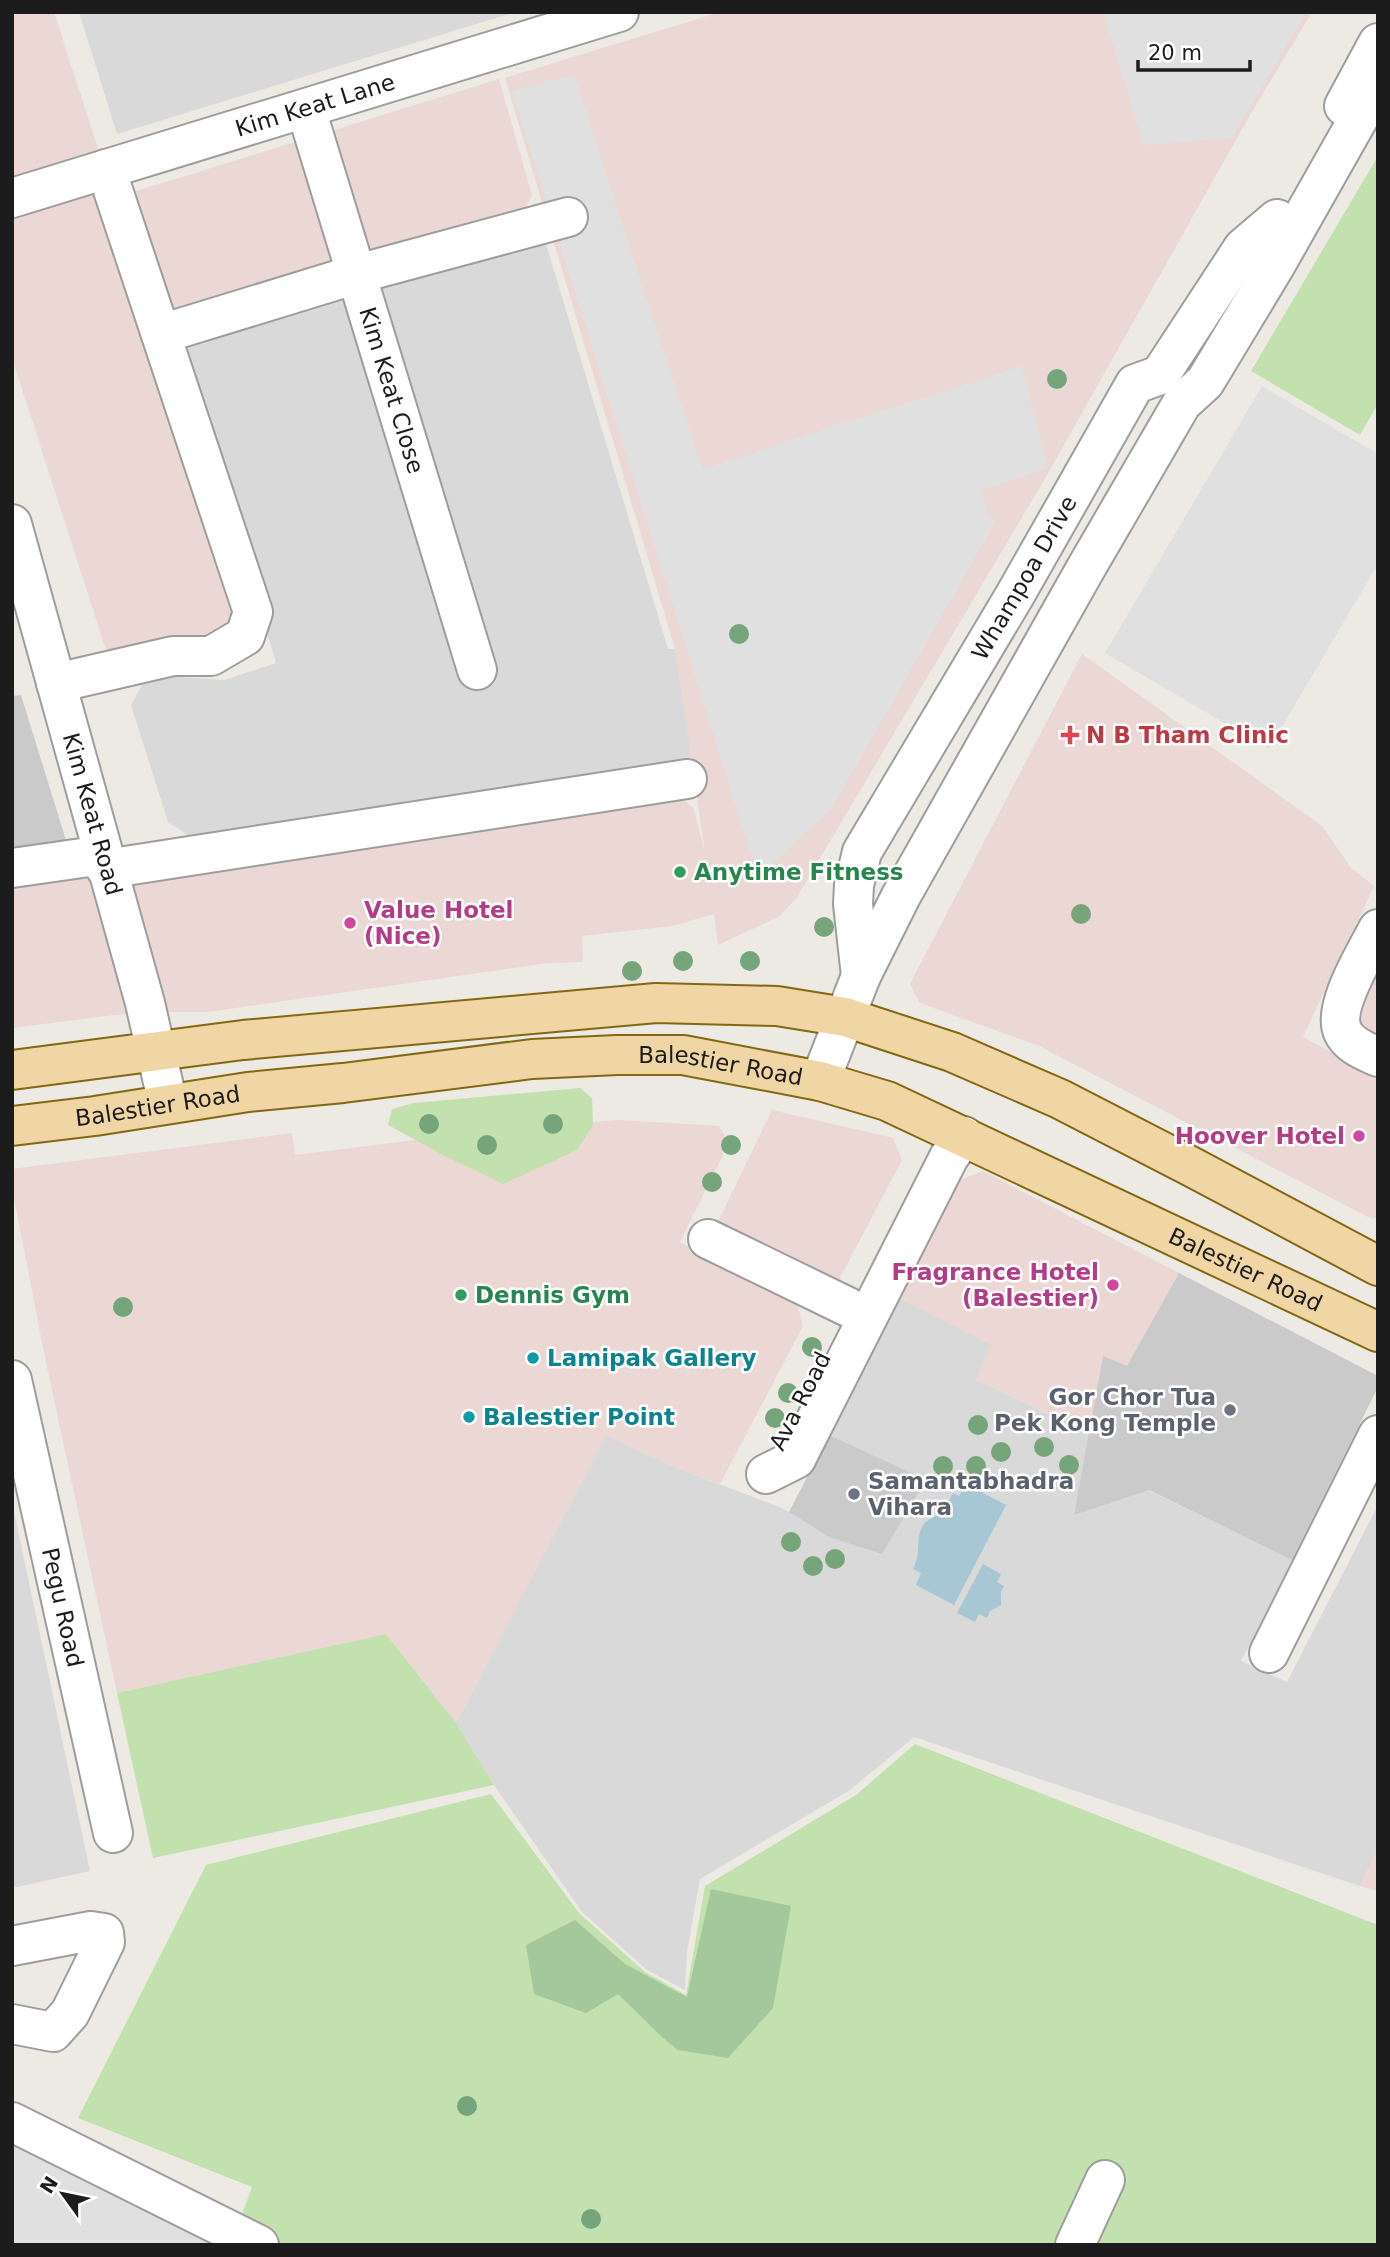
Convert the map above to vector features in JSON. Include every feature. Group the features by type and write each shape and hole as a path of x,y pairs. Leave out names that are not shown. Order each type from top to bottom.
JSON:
{"main road":[{"path":"12,1070 243,1040 656,1003 777,1006 845,1017 952,1052 1060,1100 1378,1266"},
{"name":"Balestier Road","path":"12,1126 248,1092 532,1059 683,1055 820,1081 887,1101 1378,1332"}],"street":[{"name":"Kim Keat Lane","path":"12,198 619,12"},
{"name":"Whampoa Drive","path":"1182,403 1188,369 1322,147 1378,43"},
{"name":"Whampoa Drive","path":"820,1081 861,975 901,896 1182,403 1205,382 1275,266 1378,84"},
{"name":"Kim Keat Close","path":"306,109 477,670"},
{"path":"56,683 173,656 211,656 245,636 253,612 106,169"},
{"path":"161,334 357,274 568,216"},
{"name":"Whampoa Drive","path":"861,975 853,904 854,884 862,852 1016,595 1135,384 1160,375 1243,248 1277,219"},
{"name":"Kim Keat Road","path":"12,524 145,1003 168,1104"},
{"path":"12,868 104,862 687,779"},
{"path":"1378,929 1343,1002 1341,1015 1342,1030 1352,1044 1378,1057"},
{"name":"Ava Road","path":"949,1130 949,1157 796,1459 766,1474 774,1447 929,1149 949,1130"},
{"path":"708,1239 848,1307"},
{"name":"Pegu Road","path":"12,1380 113,1833"},
{"path":"1269,1653 1378,1435"},
{"path":"12,1946 91,1931 104,1933 105,1942 69,2013 53,2032 12,2024"},
{"path":"12,2122 259,2245"},
{"path":"1075,2245 1105,2180"}],"shaded area":[{"path":"12,12 54,12 114,198 499,79 532,195 523,213 151,324 241,624 231,637 166,637 106,650 12,358"},
{"path":"79,12 516,12 117,134"},
{"path":"720,12 1312,12 1250,115 1047,475 797,897 780,916 718,945 714,914 672,926 582,936 583,962 548,963 208,1012 138,1012 12,1028 12,884 677,796 693,807 705,852 675,649 505,78"},
{"path":"1103,12 1306,12 1232,138 1144,145"},
{"path":"574,75 702,469 1022,366 1048,468 982,490 989,517 996,521 832,808 782,856 757,874 512,91"},
{"path":"531,235 546,244 668,649 675,649 692,755 688,761 191,837 168,822 131,705 142,685 176,677 224,680 276,663 186,352 195,337"},
{"path":"1262,386 1378,454 1378,564 1269,749 1105,653"},
{"path":"1082,654 1322,826 1351,868 1374,886 1303,1037 1378,1077 1378,1217 1372,1219 1039,1046 920,1003 910,984"},
{"path":"21,695 69,850 12,857 12,696"},
{"path":"1378,938 1378,1039 1353,1026"},
{"path":"772,1110 893,1138 902,1160 832,1293 713,1232"},
{"path":"619,1120 719,1126 729,1143 680,1242 797,1304 803,1326 720,1484 606,1436 456,1723 386,1634 117,1693 43,1348 12,1187 12,1169 292,1133 295,1155 496,1130"},
{"path":"983,1171 1179,1273 1127,1367 1103,1356 1090,1433 976,1380 991,1345 899,1298 960,1180"},
{"name":"Gor Chor Tua Pek Kong Temple","path":"1179,1273 1378,1376 1378,1387 1292,1560 1149,1490 1074,1515 1103,1356 1127,1366"},
{"path":"899,1298 993,1345 976,1380 1090,1433 1074,1514 1148,1490 1292,1560 1241,1661 1287,1682 1378,1505 1378,1849 1360,1886 914,1737 850,1790 700,1879 687,1952 685,1990 647,1970 582,1912 494,1785 456,1723 606,1435 677,1468 782,1508 829,1537 829,1435"},
{"name":"Samantabhadra Vihara","path":"829,1435 926,1480 882,1554 829,1537 789,1512"},
{"path":"12,1502 90,1871 12,1888"},
{"path":"1378,1849 1378,1891 1360,1886"},
{"path":"12,2137 216,2245 12,2245"}],"green space":[{"path":"1378,156 1378,404 1360,435 1251,371"},
{"path":"580,1088 592,1098 593,1125 577,1150 503,1184 388,1125 392,1109 414,1103"},
{"path":"386,1634 456,1723 494,1785 153,1858 117,1693"},
{"path":"915,1744 1378,1925 1378,2245 231,2245 252,2187 78,2118 206,1865 491,1794 579,1913 645,1972 686,1995 705,1886 856,1795"},
{"path":"711,1889 791,1906 773,2008 728,2058 678,2050 618,1994 586,2013 534,1994 526,1945 575,1920 625,1964 687,1997"}],"water":[{"path":"966,1484 1006,1505 954,1605 916,1585 921,1573 913,1569 917,1560 919,1536 925,1523 943,1513 953,1493 959,1496"},
{"path":"983,1564 1001,1574 997,1582 1004,1586 1001,1605 990,1611 987,1618 979,1614 975,1622 957,1613"}],"place":[{"name":"N B Tham Clinic","path":"1070,735"},
{"name":"Anytime Fitness","path":"680,872"},
{"name":"Value Hotel (Nice)","path":"350,923"},
{"name":"Hoover Hotel","path":"1359,1136"},
{"name":"Fragrance Hotel (Balestier)","path":"1113,1285"},
{"name":"Dennis Gym","path":"461,1295"},
{"name":"Lamipak Gallery","path":"533,1358"},
{"name":"Gor Chor Tua Pek Kong Temple","path":"1230,1410"},
{"name":"Balestier Point","path":"469,1417"},
{"name":"Samantabhadra Vihara","path":"854,1494"}]}
